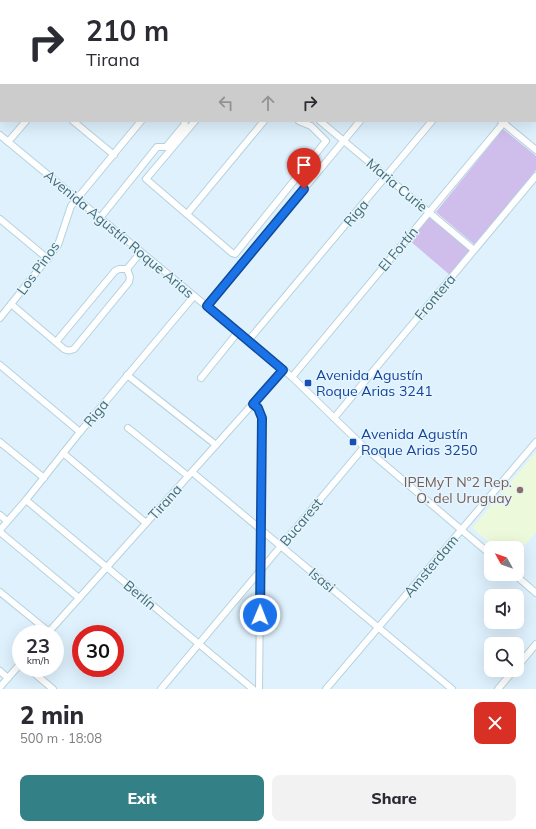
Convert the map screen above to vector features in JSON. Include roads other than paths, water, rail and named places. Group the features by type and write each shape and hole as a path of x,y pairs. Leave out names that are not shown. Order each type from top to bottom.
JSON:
{"street":[{"path":"8,142 25,122"},
{"path":"74,122 114,155"},
{"name":"Los Pinos","path":"0,318 58,245 68,213 77,199 140,122"},
{"path":"100,218 158,147 166,146 185,124 184,122"},
{"path":"194,122 146,179 232,253 237,253 326,141 311,126 302,122"},
{"path":"187,214 263,122"},
{"name":"Maria Curie","path":"321,122 474,250"},
{"path":"207,306 359,122"},
{"name":"Riga","path":"248,341 431,122"},
{"path":"504,122 536,150"},
{"name":"El Fortín","path":"292,377 504,122"},
{"name":"Avenida Agustín Roque Arias","path":"0,135 292,377 364,447 484,549"},
{"name":"Frontera","path":"334,418 536,176"},
{"path":"0,220 48,259"},
{"path":"127,269 141,252"},
{"path":"56,342 115,271 119,269 127,269"},
{"path":"11,304 67,351 74,348 129,282 130,277 127,269"},
{"name":"Riga","path":"0,531 127,375 194,296"},
{"path":"201,378 238,332"},
{"path":"0,365 80,432"},
{"name":"Tirana","path":"55,625 283,370"},
{"path":"127,375 216,445"},
{"path":"253,404 258,408 262,418 259,689"},
{"name":"Isasi","path":"128,428 260,529 452,689"},
{"path":"0,442 44,478"},
{"name":"Amsterdam","path":"326,689 536,442"},
{"name":"Bucarest","path":"161,689 364,447"},
{"path":"64,453 146,523"},
{"name":"Berlín","path":"26,500 253,689"},
{"path":"0,515 7,521"},
{"path":"0,531 79,598"},
{"path":"522,581 536,593"},
{"path":"0,592 39,625"},
{"path":"524,659 536,644"},
{"path":"0,671 8,678"},
{"path":"0,687 12,673"},
{"path":"39,677 53,689"},
{"path":"498,689 508,677"}],"place":[{"name":"Avenida Agustín Roque Arias 3241","path":"308,383"},
{"name":"Avenida Agustín Roque Arias 3250","path":"353,442"},
{"name":"IPEMyT Nº2 Rep. O. del Uruguay","path":"520,490"}]}
